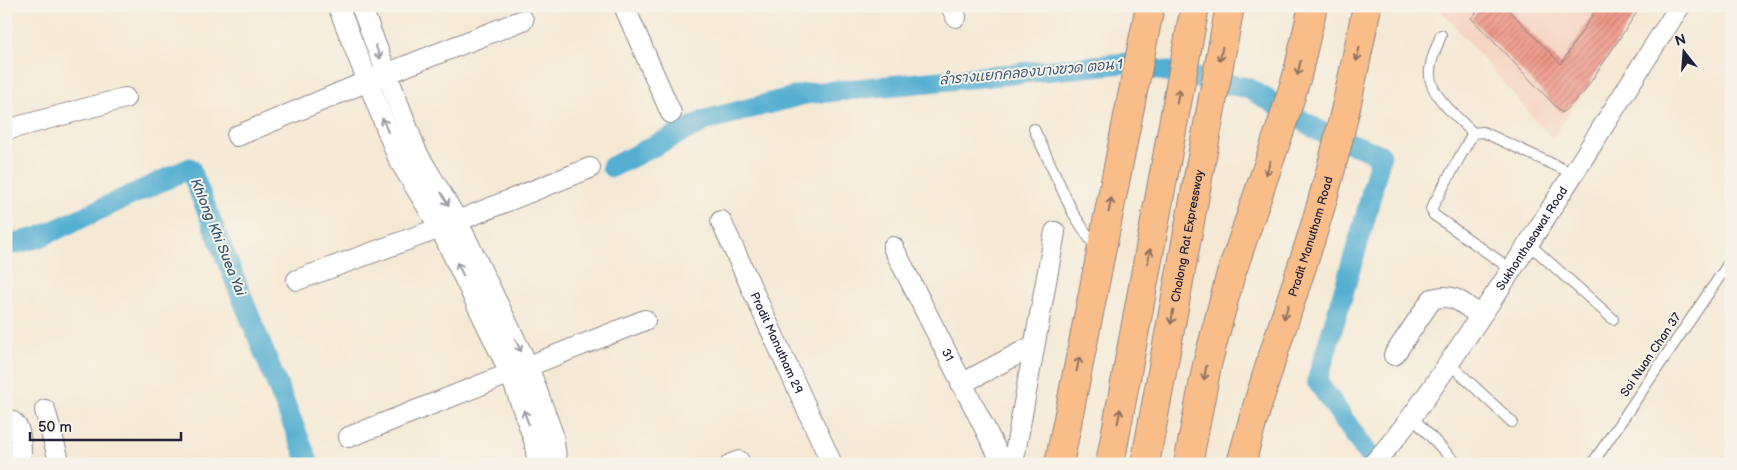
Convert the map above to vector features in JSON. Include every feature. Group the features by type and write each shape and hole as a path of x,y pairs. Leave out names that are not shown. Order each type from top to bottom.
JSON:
{"main road":[{"path":"1059,464 1150,6"},
{"path":"1110,464 1195,6"},
{"name":"Chalong Rat Expressway","path":"1145,464 1230,6"},
{"path":"1188,464 1207,365 1230,277 1291,96 1313,6"},
{"name":"Pradit Manutham Road","path":"1241,464 1268,369 1313,232 1339,137 1368,6"}],"street":[{"path":"338,6 416,153 519,370 553,436 557,464"},
{"path":"361,6 377,77"},
{"path":"624,6 671,113"},
{"name":"Sukhonthasawat Road","path":"1377,460 1412,417 1450,364 1480,316 1530,245 1680,6"},
{"path":"237,136 377,77 523,20"},
{"path":"6,130 125,98"},
{"path":"297,280 449,224 590,168"},
{"name":"Pradit Manutham 29","path":"721,222 832,464"},
{"path":"1012,464 1055,232"},
{"name":"31","path":"893,247 1003,464"},
{"path":"1394,355 1432,299 1441,296 1452,296 1480,316"},
{"path":"349,438 645,320"},
{"path":"962,384 1033,346"},
{"path":"519,370 538,464"},
{"path":"45,410 60,464"},
{"path":"6,419 15,423 19,429 21,464"}],"lane":[{"path":"1442,35 1430,66 1429,80 1434,93 1473,133"},
{"path":"1034,130 1073,213 1089,240 1100,253"},
{"path":"1473,133 1483,132 1574,174"},
{"path":"1473,133 1431,209 1434,215 1512,270"},
{"path":"1530,245 1613,319"},
{"name":"Soi Nuan Chan 37","path":"1592,464 1731,260"},
{"path":"1450,364 1512,422"},
{"path":"1412,417 1455,462"}],"shaded area":[{"path":"1437,6 1641,6 1552,139"}],"building":[{"path":"1483,6 1505,6 1561,64 1598,6 1641,6 1584,92 1562,113 1471,18"}],"waterway":[{"name":"ลำรางแยกคลองบางขวด ตอน 1","path":"612,167 706,120 805,94 1125,63 1248,88 1323,133 1381,155 1365,219 1317,381 1375,464"},
{"name":"Khlong Khi Suea Yai","path":"6,246 40,237 190,168 309,464"}]}
